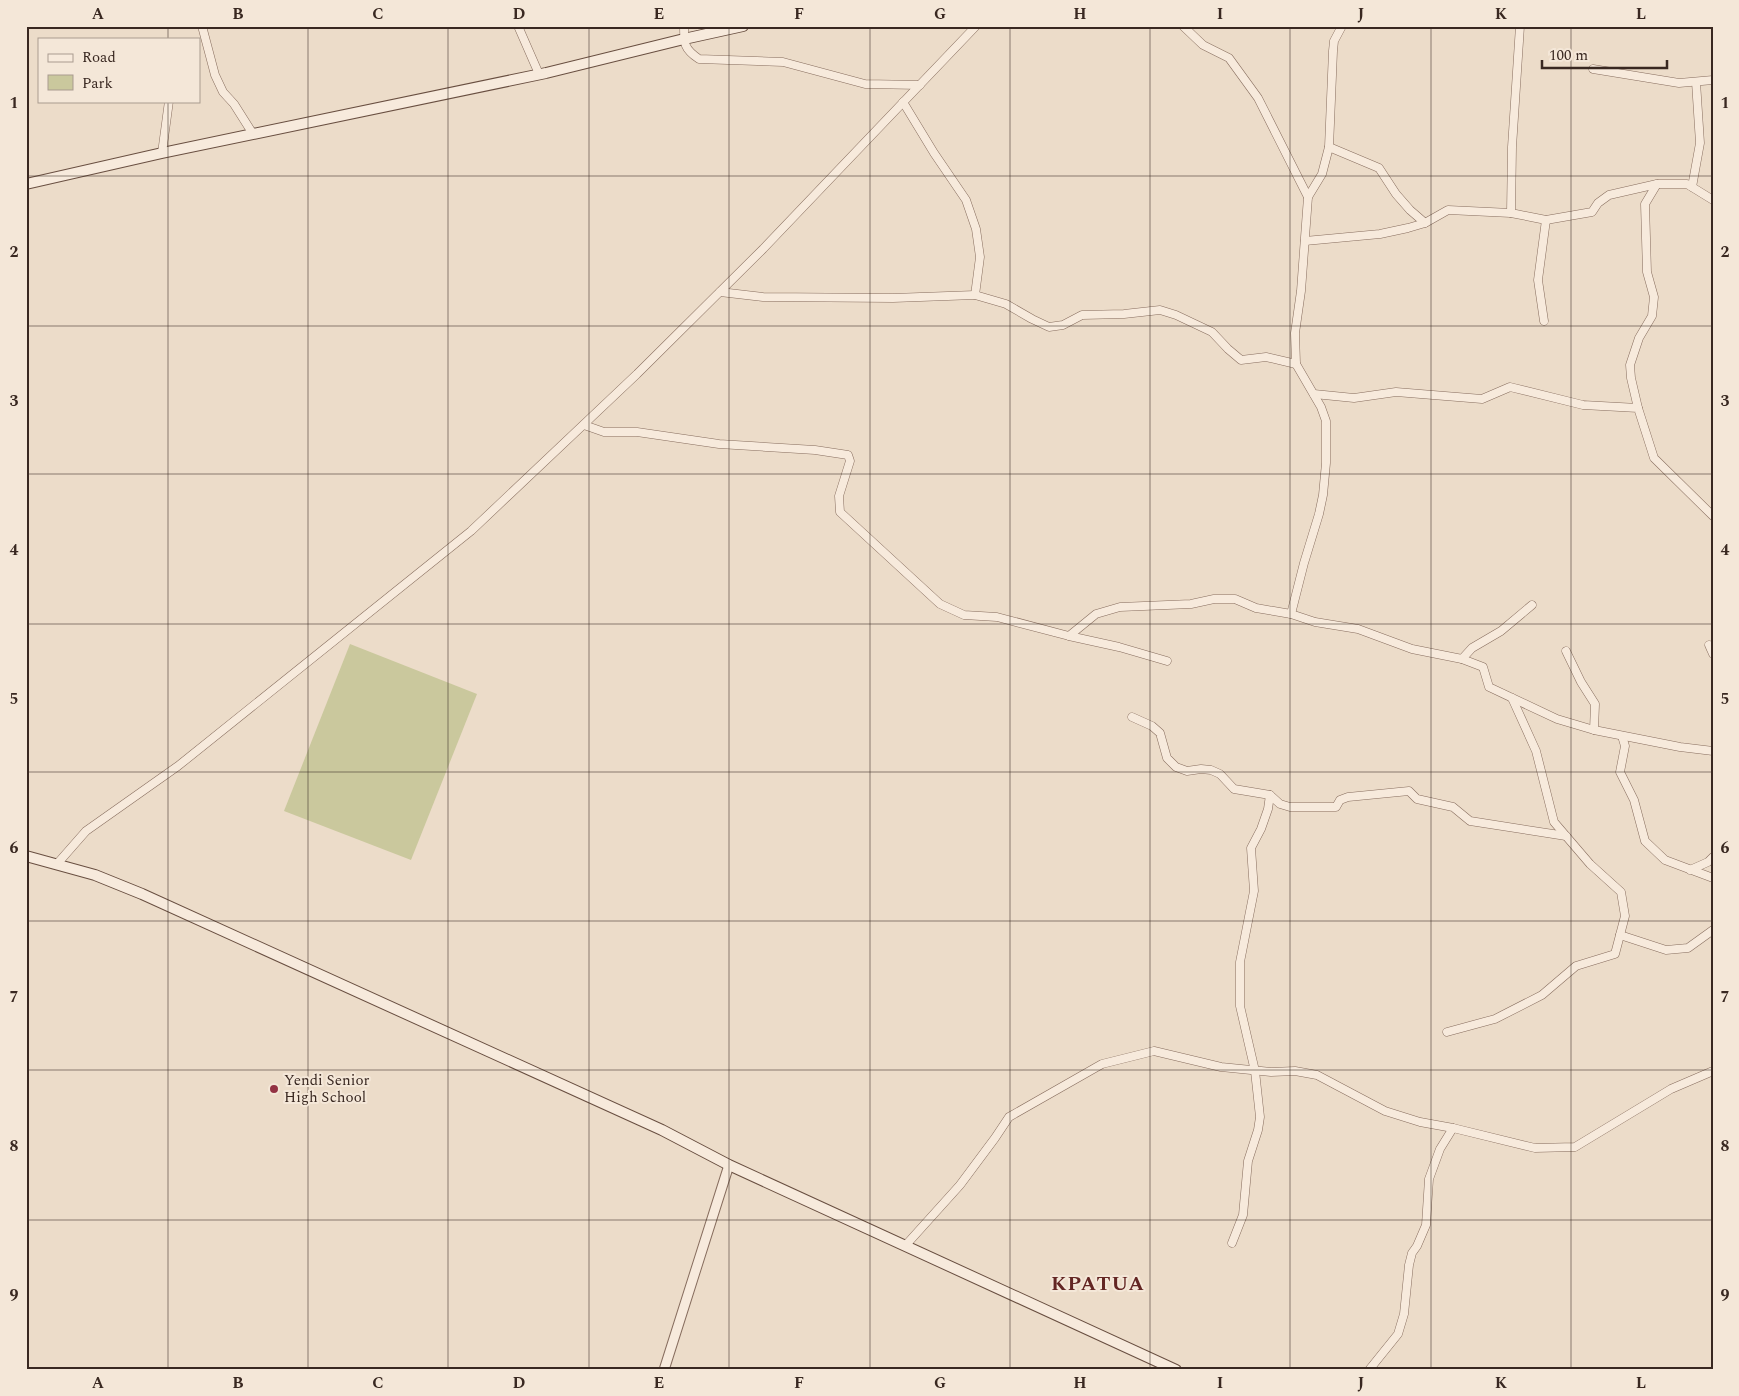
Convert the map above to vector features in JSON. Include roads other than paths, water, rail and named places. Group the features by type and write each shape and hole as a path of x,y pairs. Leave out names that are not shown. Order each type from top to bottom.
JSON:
{"main road":[{"path":"26,184 162,153 540,74 743,26"},
{"path":"26,856 95,875 142,894 662,1130 729,1164 1176,1370"}],"street":[{"path":"202,26 214,75 223,92 234,104 252,134"},
{"path":"518,26 540,74"},
{"path":"684,26 684,39 688,52 699,59 783,62 865,84 920,85"},
{"path":"57,864 86,832 178,766 470,531 584,425 720,292 976,26"},
{"path":"1184,26 1202,45 1229,58 1258,98 1308,197"},
{"path":"1291,614 1323,495 1326,462 1326,421 1321,406 1296,364 1295,332 1302,292 1308,197 1322,174 1329,147 1334,41 1342,26"},
{"path":"1511,213 1512,148 1520,26"},
{"path":"1593,70 1679,83 1713,80"},
{"path":"1692,187 1700,143 1696,82"},
{"path":"162,153 169,102"},
{"path":"903,102 934,154 966,200 976,229 980,256 975,295"},
{"path":"1329,147 1379,168 1396,194 1425,223"},
{"path":"1305,242 1380,234 1408,228 1425,223 1448,210 1511,213 1546,220 1592,212 1608,195 1657,184 1680,183 1692,187 1713,200"},
{"path":"1657,184 1645,204 1646,272 1654,297 1652,316 1640,338 1630,365 1631,378 1638,408 1654,458 1713,516"},
{"path":"1544,321 1538,280 1546,220"},
{"path":"720,292 763,297 893,298 975,295 1006,304 1049,327 1063,325 1082,315 1124,314 1160,310 1176,315 1212,332 1241,360 1266,358 1296,364"},
{"path":"1314,394 1354,398 1396,392 1482,399 1510,387 1584,405 1638,408"},
{"path":"584,425 604,432 637,432 719,444 815,450 848,455 850,461 839,496 840,512 940,604 964,615 998,617 1167,661"},
{"path":"1069,636 1096,614 1120,607 1191,604 1214,599 1235,600 1256,608 1291,614 1314,622 1358,629 1412,649 1462,660 1483,667 1488,687 1557,719 1622,736 1713,751"},
{"path":"1462,660 1472,648 1501,631 1532,605"},
{"path":"1709,645 1713,654"},
{"path":"1566,651 1581,682 1595,704 1594,730"},
{"path":"1446,1032 1495,1019 1542,995 1576,966 1615,954 1625,916 1622,892 1590,864 1554,822 1536,751 1512,698"},
{"path":"1132,717 1152,726 1160,733 1167,758 1176,768 1187,771 1211,770 1220,774 1234,789 1270,795 1280,804 1290,807 1336,807 1340,800 1348,797 1409,791 1417,799 1453,807 1470,821 1566,836"},
{"path":"1622,736 1625,746 1620,772 1634,800 1645,841 1665,860 1713,878"},
{"path":"1232,1243 1243,1215 1248,1161 1260,1117 1255,1071 1240,1006 1240,962 1254,891 1251,848 1268,810 1270,795"},
{"path":"1690,870 1708,862 1713,857"},
{"path":"1620,935 1666,950 1688,948 1713,930"},
{"path":"905,1246 960,1185 1009,1117 1102,1064 1154,1051 1221,1067 1270,1072 1295,1071 1317,1075 1385,1111 1420,1122 1536,1148 1575,1147 1671,1089 1713,1071"},
{"path":"1369,1370 1398,1334 1404,1314 1412,1253 1426,1225 1429,1179 1440,1150 1453,1128"},
{"path":"664,1370 729,1164"}],"place":[{"name":"Yendi Senior High School","path":"274,1089"}],"district":[{"name":"KPATUA","path":"1098,1283"}]}
